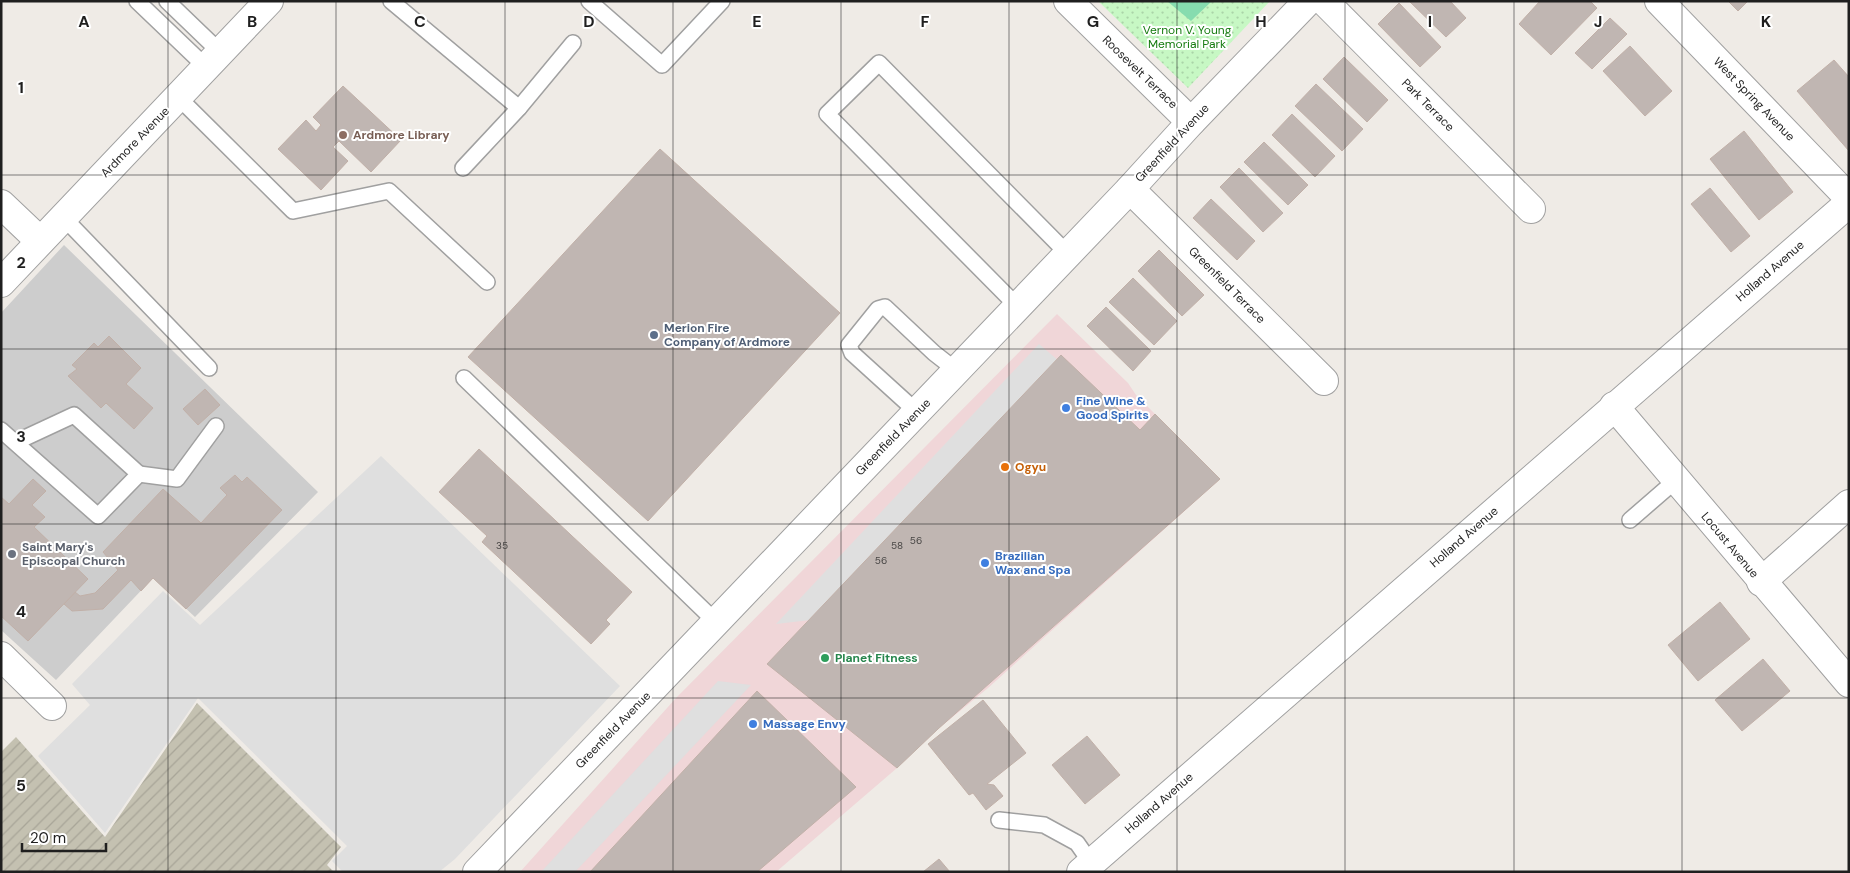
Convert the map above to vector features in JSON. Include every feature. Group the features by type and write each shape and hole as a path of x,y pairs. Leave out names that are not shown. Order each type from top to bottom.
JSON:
{"street":[{"name":"Ardmore Avenue","path":"1,283 269,1"},
{"name":"Roosevelt Terrace","path":"1068,1 1191,122"},
{"name":"Greenfield Avenue","path":"477,872 1308,1"},
{"name":"Park Terrace","path":"1324,1 1532,210"},
{"name":"West Spring Avenue","path":"1659,1 1849,198"},
{"name":"Greenfield Terrace","path":"1130,189 1324,381"},
{"name":"Holland Avenue","path":"1086,867 1849,203"},
{"path":"1,204 40,241"},
{"name":"Locust Avenue","path":"1614,406 1675,481 1849,683"},
{"path":"1761,582 1849,504"},
{"path":"1,656 52,706"}],"lane":[{"path":"137,1 213,60"},
{"path":"167,1 213,60"},
{"path":"391,1 519,108"},
{"path":"590,1 662,65 722,1"},
{"path":"463,168 519,108 573,42"},
{"path":"1018,307 827,114 879,63 1068,254"},
{"path":"178,97 293,211 389,190 487,282"},
{"path":"63,217 209,368"},
{"path":"917,412 852,353 849,345 878,308 885,307 934,353 957,371"},
{"path":"464,378 716,622"},
{"path":"16,442 74,416 139,474 177,479 216,426"},
{"path":"1,430 98,516 139,474"},
{"path":"1630,520 1675,481"},
{"path":"999,820 1044,825 1077,844 1086,867"}],"shaded area":[{"path":"64,245 318,492 195,617 153,578 56,680 1,630 1,313"},
{"path":"1057,314 1128,383 1136,395 1220,479 988,688 938,729 897,768 776,872 520,872 676,698"},
{"path":"1039,344 1060,362 819,619 776,624"},
{"path":"381,456 620,686 455,859 439,872 343,872 332,861 347,846 198,698 105,833 38,756 90,705 72,684 163,591 200,625"},
{"path":"718,681 751,685 575,872 541,872"},
{"path":"197,703 341,847 327,865 334,872 1,872 1,752 16,737 105,837"}],"green space":[{"name":"Vernon V. Young Memorial Park","path":"1098,1 1270,1 1188,88"},
{"path":"1167,1 1212,1 1191,21"}],"building":[{"path":"1409,1 1450,1 1466,18 1446,37"},
{"path":"1540,1 1590,1 1597,8 1551,55 1519,24"},
{"path":"1728,1 1748,1 1738,11"},
{"path":"1399,3 1441,47 1420,67 1378,24"},
{"path":"1610,18 1627,34 1592,69 1575,53"},
{"path":"1630,46 1672,91 1645,116 1603,71"},
{"path":"1344,57 1388,100 1367,122 1323,79"},
{"path":"1834,60 1849,77 1849,151 1797,91"},
{"path":"1316,84 1363,129 1342,151 1295,106"},
{"name":"Ardmore Library","path":"343,86 401,140 371,172 339,141 333,147 348,161 321,190 278,149 306,120 316,131 321,125 313,117"},
{"path":"1292,114 1335,156 1315,177 1272,135"},
{"path":"1744,131 1793,192 1759,220 1710,159"},
{"path":"1264,142 1308,185 1288,205 1244,162"},
{"name":"Merion Fire Company of Ardmore","path":"660,149 840,313 648,521 468,357"},
{"path":"1239,168 1283,213 1263,232 1220,187"},
{"path":"1710,188 1750,236 1731,252 1691,204"},
{"path":"1211,199 1255,241 1237,260 1193,218"},
{"path":"1159,250 1204,295 1182,316 1138,271"},
{"path":"1133,278 1177,321 1154,345 1109,302"},
{"path":"1106,307 1151,351 1133,371 1087,326"},
{"path":"109,336 141,368 126,384 153,408 134,429 106,403 101,408 68,376 77,369 72,365 94,343 98,347"},
{"path":"1061,355 1140,430 1155,414 1220,479 938,729 897,768 767,664"},
{"path":"205,389 220,405 198,425 183,409"},
{"path":"479,449 632,592 606,620 610,624 591,644 482,542 487,536 439,492"},
{"path":"235,475 242,482 247,477 282,510 186,609 153,578 141,591 131,580 103,609 72,611 64,604 75,592 80,596 95,593 118,570 103,552 163,489 201,523 227,495 220,488"},
{"path":"33,479 46,491 32,505 45,517 34,527 88,579 28,641 1,616 1,497 9,504"},
{"path":"1720,602 1750,639 1698,681 1668,645"},
{"path":"1763,659 1790,691 1742,731 1715,700"},
{"path":"757,691 856,787 757,872 590,872"},
{"path":"983,700 1026,753 987,784 994,785 1003,796 986,810 973,793 969,795 928,744"},
{"path":"1087,736 1120,775 1085,804 1052,765"},
{"path":"939,859 950,872 923,872"}],"place":[{"name":"Ardmore Library","path":"343,135"},
{"name":"Merion Fire Company of Ardmore","path":"654,335"},
{"name":"Fine Wine & Good Spirits","path":"1066,408"},
{"name":"Ogyu","path":"1005,467"},
{"name":"Saint Mary's Episcopal Church","path":"12,554"},
{"name":"Brazilian Wax and Spa","path":"985,563"},
{"name":"Planet Fitness","path":"825,658"},
{"name":"Massage Envy","path":"753,724"}]}
